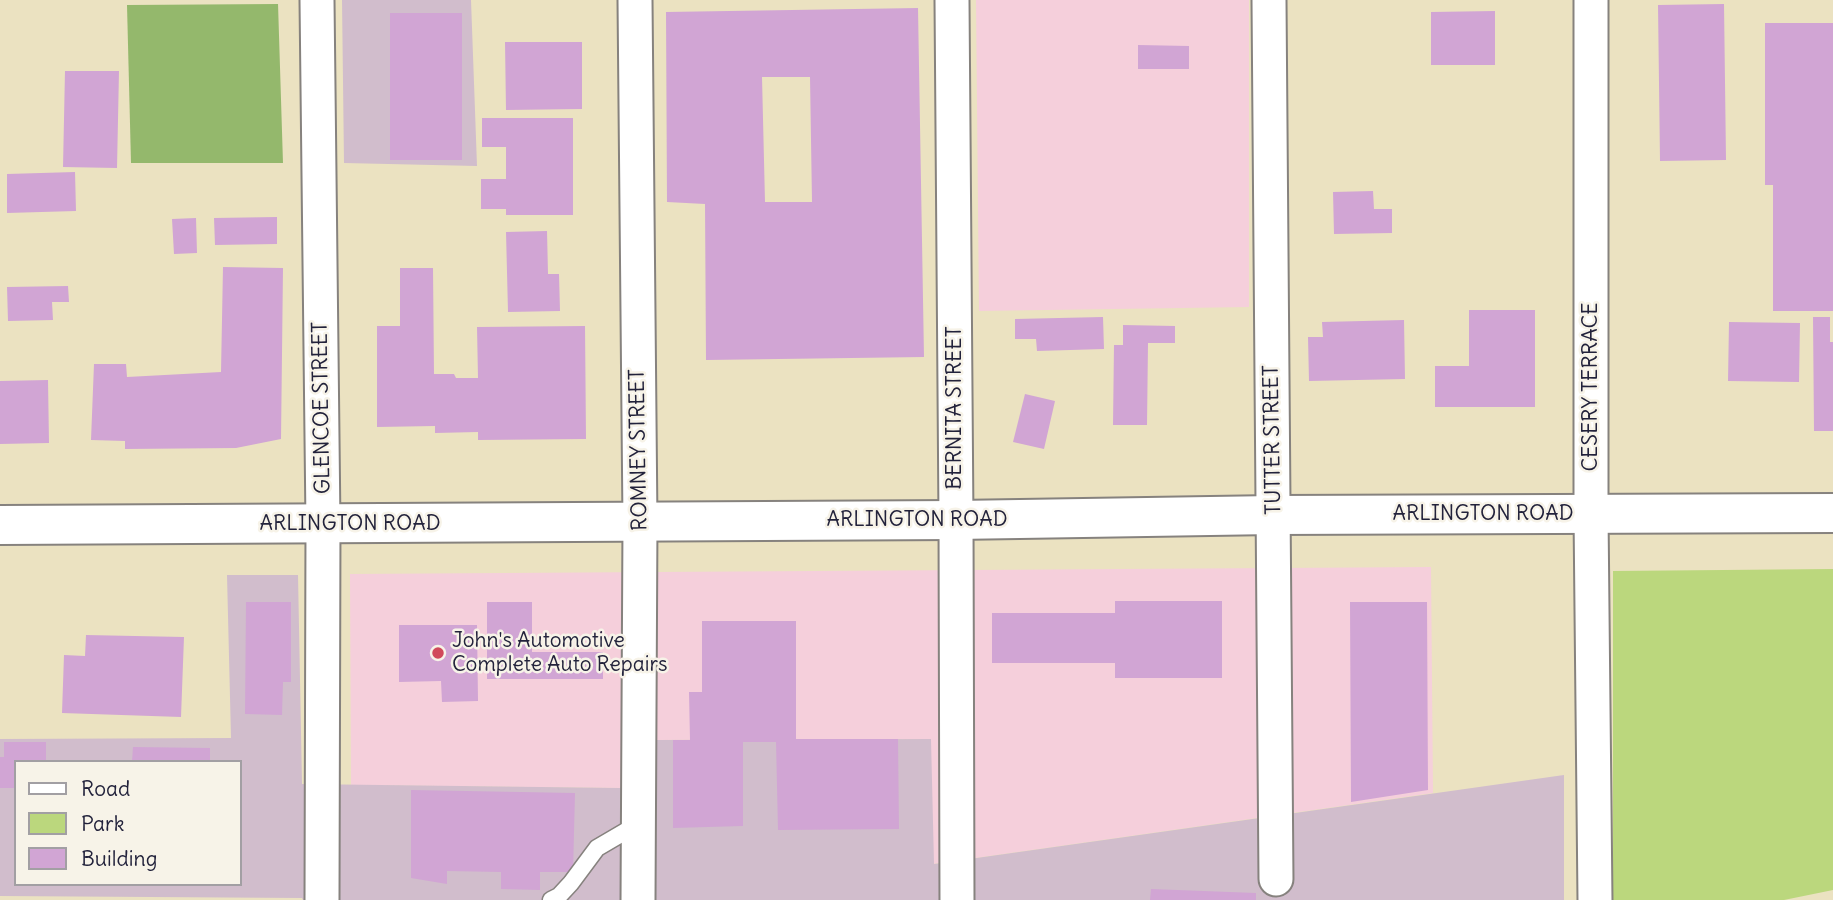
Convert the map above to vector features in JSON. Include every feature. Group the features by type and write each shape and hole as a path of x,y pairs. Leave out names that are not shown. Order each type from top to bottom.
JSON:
{"main road":[{"name":"ARLINGTON ROAD","path":"0,525 1833,513"}],"street":[{"name":"GLENCOE STREET","path":"317,0 323,524 322,900"},
{"name":"ROMNEY STREET","path":"635,0 640,522 638,900"},
{"name":"BERNITA STREET","path":"952,0 957,900"},
{"name":"TUTTER STREET","path":"1269,0 1276,879"},
{"name":"CESERY TERRACE","path":"1591,0 1591,514 1595,900"}],"lane":[{"path":"551,900 559,896 571,883 597,848 638,824"}],"shaded area":[{"path":"342,0 471,0 477,166 344,163"},
{"path":"976,0 1249,0 1249,307 979,311"},
{"path":"1431,567 1433,793 933,864 930,739 656,740 620,788 351,785 350,574"},
{"path":"227,575 298,575 302,784 620,788 656,740 931,739 934,864 1564,775 1564,900 303,900 0,896 0,739 231,738"}],"green space":[{"path":"278,4 283,163 131,163 127,5"},
{"path":"1833,569 1833,890 1784,900 1613,900 1613,571"}],"building":[{"path":"1724,4 1726,160 1660,161 1658,5"},
{"path":"918,8 924,357 706,360 705,204 667,202 666,12","holes":["762,77 810,77 812,202 765,202"]},
{"path":"1495,11 1495,65 1431,65 1431,12"},
{"path":"390,13 462,13 462,160 390,160"},
{"path":"1765,23 1833,23 1833,311 1773,311 1773,185 1765,185"},
{"path":"505,42 582,42 582,109 506,110"},
{"path":"1138,45 1189,46 1189,69 1138,69"},
{"path":"65,71 119,71 117,168 63,167"},
{"path":"482,118 573,118 573,215 506,215 506,209 481,209 481,179 506,179 506,147 482,147"},
{"path":"75,172 76,211 7,213 7,174"},
{"path":"1373,191 1374,209 1392,209 1392,233 1334,234 1333,192"},
{"path":"277,217 277,244 215,245 214,218"},
{"path":"196,218 197,253 174,254 172,219"},
{"path":"547,231 548,274 559,274 560,311 508,312 506,232"},
{"path":"223,267 283,268 281,439 236,448 125,449 125,441 91,440 94,364 126,364 127,377 221,372"},
{"path":"400,268 433,268 434,374 478,378 477,327 585,326 586,439 478,440 478,432 435,433 435,426 377,427 377,326 400,326"},
{"path":"68,286 69,302 52,302 53,320 8,321 7,287"},
{"path":"1469,310 1535,310 1535,407 1435,407 1435,366 1469,366"},
{"path":"1103,317 1104,349 1037,351 1036,339 1015,339 1015,319"},
{"path":"1813,317 1830,317 1830,342 1833,342 1833,431 1814,431"},
{"path":"1404,320 1405,379 1309,381 1308,337 1323,337 1322,322"},
{"path":"1729,322 1800,323 1799,382 1728,381"},
{"path":"1123,325 1175,326 1175,343 1148,343 1147,425 1113,425 1114,345 1123,345"},
{"path":"48,380 49,443 0,444 0,381"},
{"path":"1025,394 1055,401 1044,449 1013,442"},
{"path":"1115,601 1222,601 1222,678 1115,678 1115,663 992,663 992,613 1115,613"},
{"path":"246,602 291,602 291,682 283,682 282,715 245,714"},
{"path":"487,602 532,602 532,652 603,652 603,679 487,679"},
{"path":"1350,602 1427,602 1428,790 1351,802"},
{"path":"702,621 796,621 796,739 898,739 899,829 778,830 776,742 743,742 743,826 673,828 673,740 690,740 689,692 702,692"},
{"name":"John's Automotive Complete Auto Repairs","path":"399,625 477,625 478,701 442,702 441,681 399,682"},
{"path":"86,635 184,637 181,717 62,713 64,655 85,656"},
{"path":"4,742 46,742 46,760 14,760 14,788 0,788 0,757 4,757"},
{"path":"133,747 210,748 210,760 132,760"},
{"path":"411,790 575,793 573,872 540,872 540,890 501,889 501,872 447,871 447,884 411,878"},
{"path":"1151,889 1256,893 1256,900 1150,900"}],"place":[{"name":"John's Automotive Complete Auto Repairs","path":"438,653"}]}
